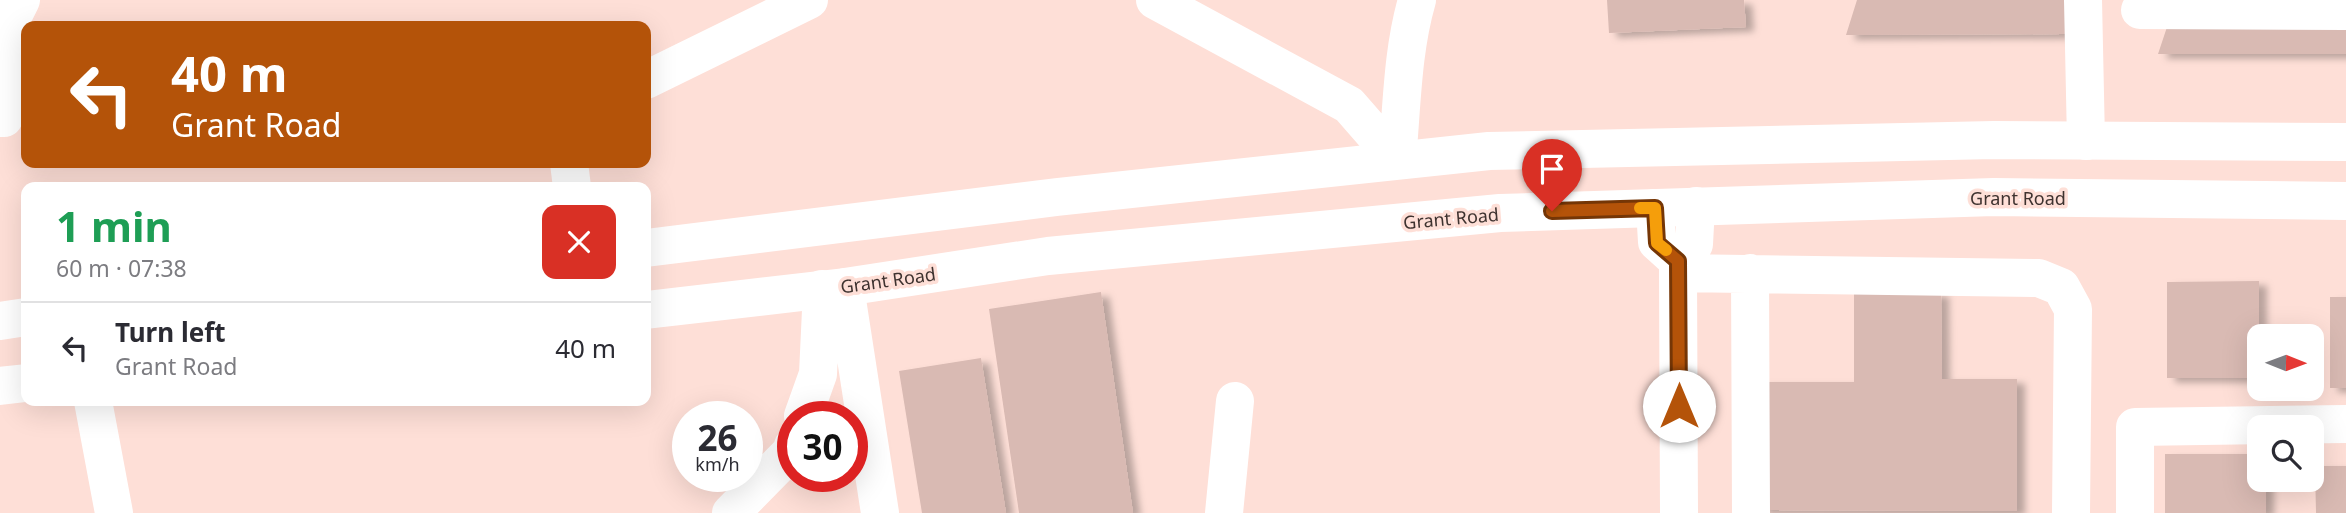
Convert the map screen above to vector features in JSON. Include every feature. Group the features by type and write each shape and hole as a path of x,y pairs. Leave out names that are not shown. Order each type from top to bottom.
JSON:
{"main road":[{"path":"10,118 11,20 21,0"},
{"path":"651,78 809,0"},
{"path":"1154,0 1349,105 1397,160"},
{"path":"1397,160 1410,26 1418,0"},
{"path":"2084,0 2086,141"},
{"path":"2140,10 2346,11"},
{"path":"651,247 1057,197 1489,151 1980,140 2346,142"},
{"name":"Grant Road","path":"651,309 833,288 1048,256 1500,213 1994,198 2346,201"},
{"path":"1679,513 1678,267 1694,244 1696,206"},
{"path":"1655,208 1657,243 1678,267 1749,273 2039,278 2061,287 2073,309 2071,513"},
{"path":"1749,273 1751,513"},
{"path":"808,401 818,374 833,288"},
{"path":"833,288 880,513"},
{"path":"0,321 21,318"},
{"path":"0,386 21,384"},
{"path":"1224,513 1235,401"},
{"path":"94,406 114,513"},
{"path":"2135,513 2135,427 2346,424"},
{"path":"731,513 777,466"}],"building":[{"path":"1607,0 1744,0 1746,27 1609,33"},
{"path":"1857,0 2065,0 2065,34 1846,35"},
{"path":"2169,21 2346,23 2346,54 2158,54"},
{"path":"2259,281 2259,324 2247,324 2247,378 2167,378 2167,282"},
{"path":"1101,292 1133,513 1019,513 989,309"},
{"path":"1854,292 1941,292 1942,379 2017,379 2017,511 1759,510 1759,382 1854,382"},
{"path":"2330,297 2346,297 2346,388 2330,388"},
{"path":"981,358 1006,513 922,513 899,371"},
{"path":"2165,454 2247,454 2247,492 2266,492 2266,513 2165,513"},
{"path":"2324,466 2346,466 2346,513 2316,513 2316,492 2324,492"}],"slow traffic":[{"path":"1640,208 1655,208 1657,243 1666,250"}],"route":[{"path":"1552,211 1655,208 1657,243 1678,261 1679,406"}]}
